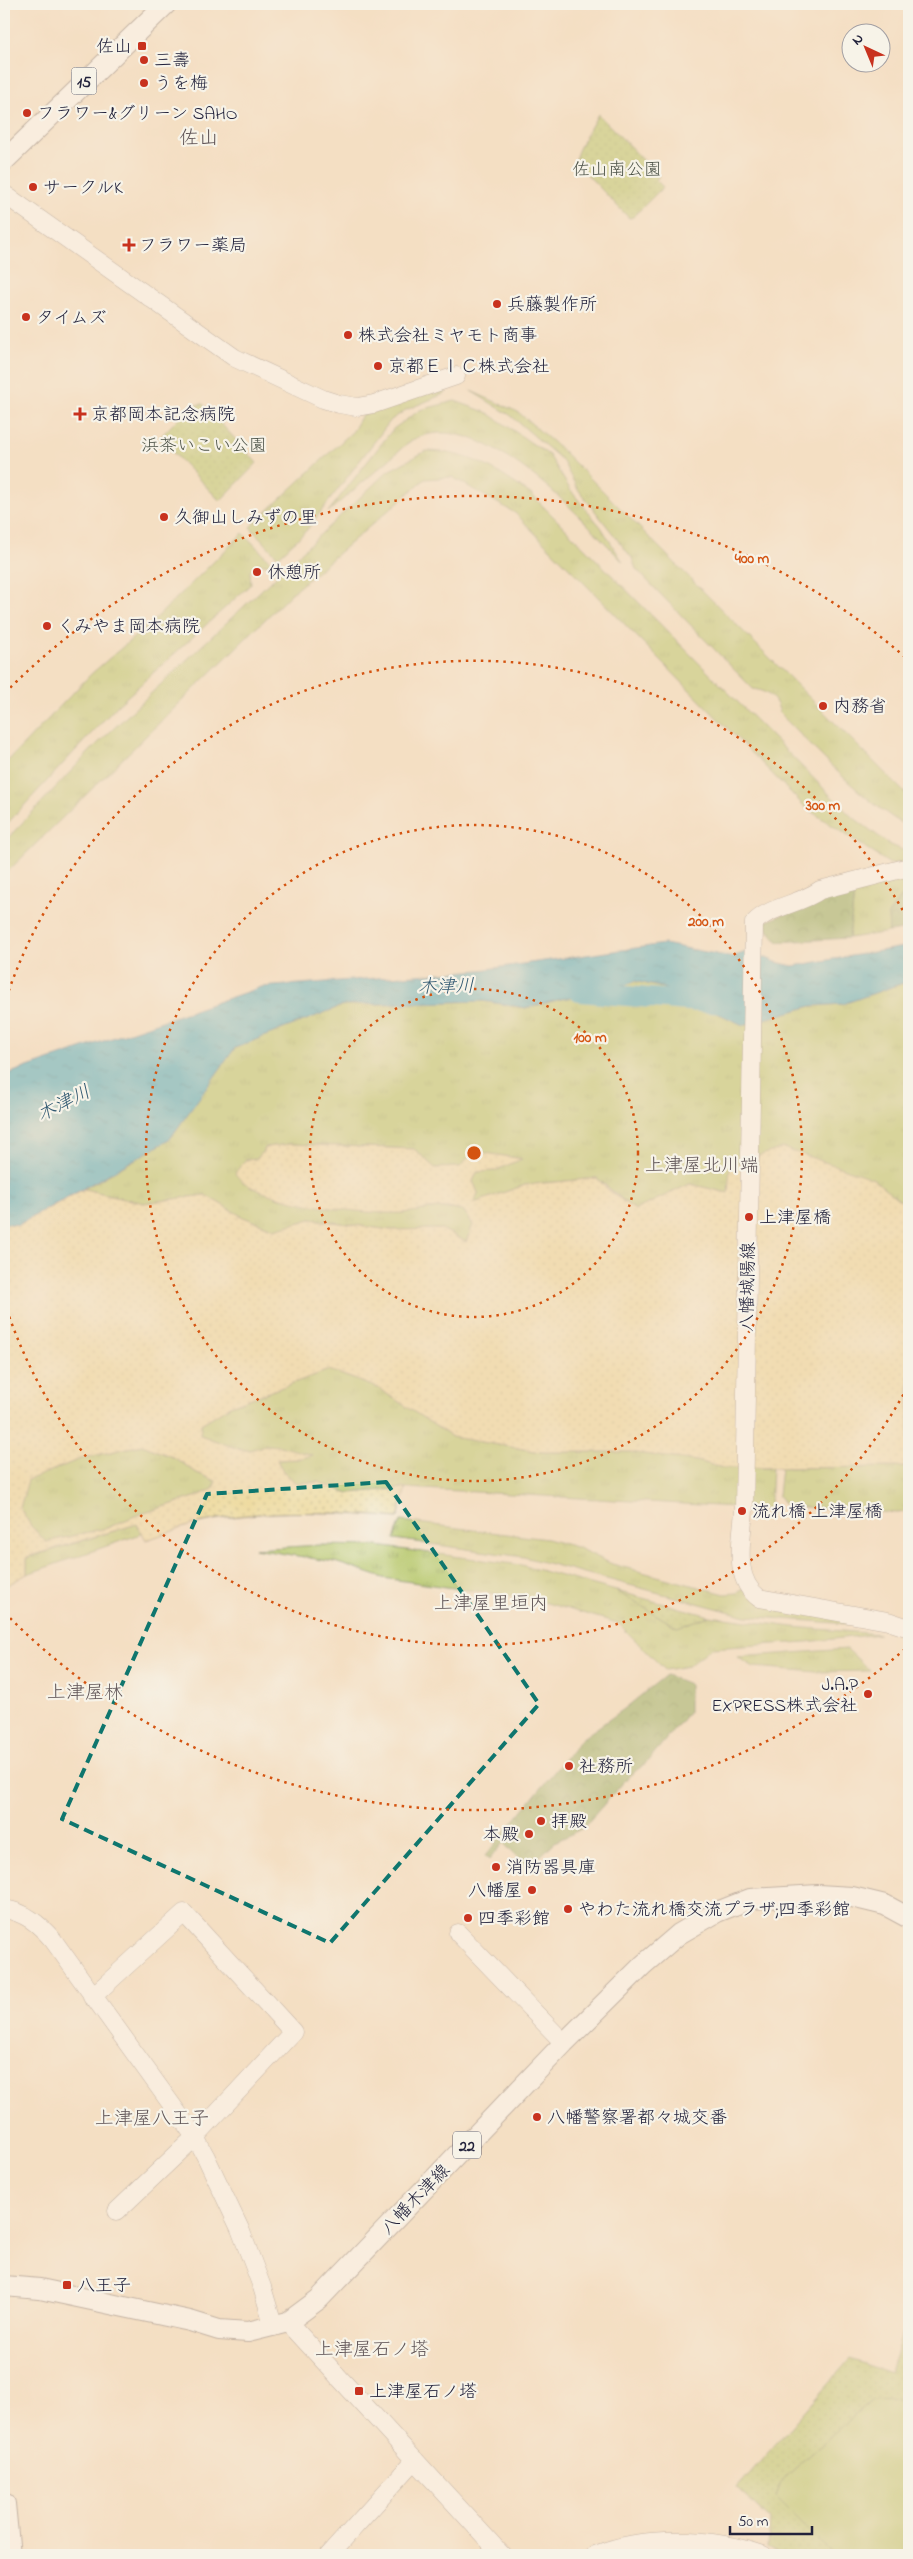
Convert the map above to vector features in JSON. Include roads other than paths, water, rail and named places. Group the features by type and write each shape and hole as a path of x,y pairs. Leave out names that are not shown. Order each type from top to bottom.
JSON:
{"highway":[{"path":"4,2504 8,2555"}],"main road":[{"name":"15","path":"4,161 166,4"},
{"name":"八幡木津線","path":"4,2286 40,2290 190,2321 219,2330 248,2332 281,2324 319,2299 564,2043 643,1965 679,1934 717,1912 750,1899 818,1894 852,1897 885,1905 909,1918"}],"street":[{"path":"4,194 235,358 323,398 339,404 357,407 374,404 456,376"},
{"name":"八幡城陽線","path":"909,866 820,890 808,899 760,916 754,923 744,1510 740,1562 743,1579 750,1591 759,1598 888,1621 909,1628"},
{"path":"4,1908 16,1911 42,1927 195,2137 240,2229 262,2287 281,2324 415,2460 502,2555"},
{"path":"92,1997 184,1913 293,2032 195,2137 117,2211"},
{"path":"458,1933 564,2043"},
{"path":"329,2555 415,2460"},
{"path":"595,2555 616,2547 661,2542 705,2543 763,2555"}],"water":[{"path":"909,941 909,981 843,1004 811,1006 743,1025 663,988 635,981 601,996 565,998 526,1008 483,1001 344,1005 235,1048 169,1140 18,1225 4,1223 4,1077 7,1074 261,987 480,970 664,944 732,957 749,951 776,962 793,966 903,947"}],"waterway":[{"name":"木津川","path":"579,992 722,1004"}],"place":[{"name":"佐山","path":"142,46"},
{"name":"三壽","path":"144,60"},
{"name":"うを梅","path":"144,83"},
{"name":"フラワー&グリーン SAHO","path":"27,113"},
{"name":"サークルK","path":"33,187"},
{"name":"フラワー薬局","path":"129,245"},
{"name":"兵藤製作所","path":"497,304"},
{"name":"タイムズ","path":"26,317"},
{"name":"株式会社ミヤモト商事","path":"348,335"},
{"name":"京都ＥＩＣ株式会社","path":"378,366"},
{"name":"京都岡本記念病院","path":"80,414"},
{"name":"久御山しみずの里","path":"164,517"},
{"name":"休憩所","path":"257,572"},
{"name":"くみやま岡本病院","path":"47,626"},
{"name":"内務省","path":"823,706"},
{"name":"上津屋橋","path":"749,1217"},
{"name":"流れ橋 上津屋橋","path":"742,1511"},
{"name":"J.A.P EXPRESS株式会社","path":"868,1694"},
{"name":"社務所","path":"569,1766"},
{"name":"拝殿","path":"541,1821"},
{"name":"本殿","path":"529,1834"},
{"name":"消防器具庫","path":"496,1867"},
{"name":"八幡屋","path":"532,1890"},
{"name":"やわた流れ橋交流プラザ;四季彩館","path":"568,1909"},
{"name":"四季彩館","path":"468,1918"},
{"name":"八幡警察署都々城交番","path":"537,2117"},
{"name":"八王子","path":"67,2285"},
{"name":"上津屋石ノ塔","path":"359,2391"}],"district":[{"name":"佐山","path":"199,137"},
{"name":"上津屋北川端","path":"702,1164"},
{"name":"上津屋里垣内","path":"491,1602"},
{"name":"上津屋林","path":"85,1691"},
{"name":"上津屋八王子","path":"152,2117"},
{"name":"上津屋石ノ塔","path":"372,2348"}],"park label":[{"name":"佐山南公園","path":"617,169"},
{"name":"浜茶いこい公園","path":"204,445"}]}
